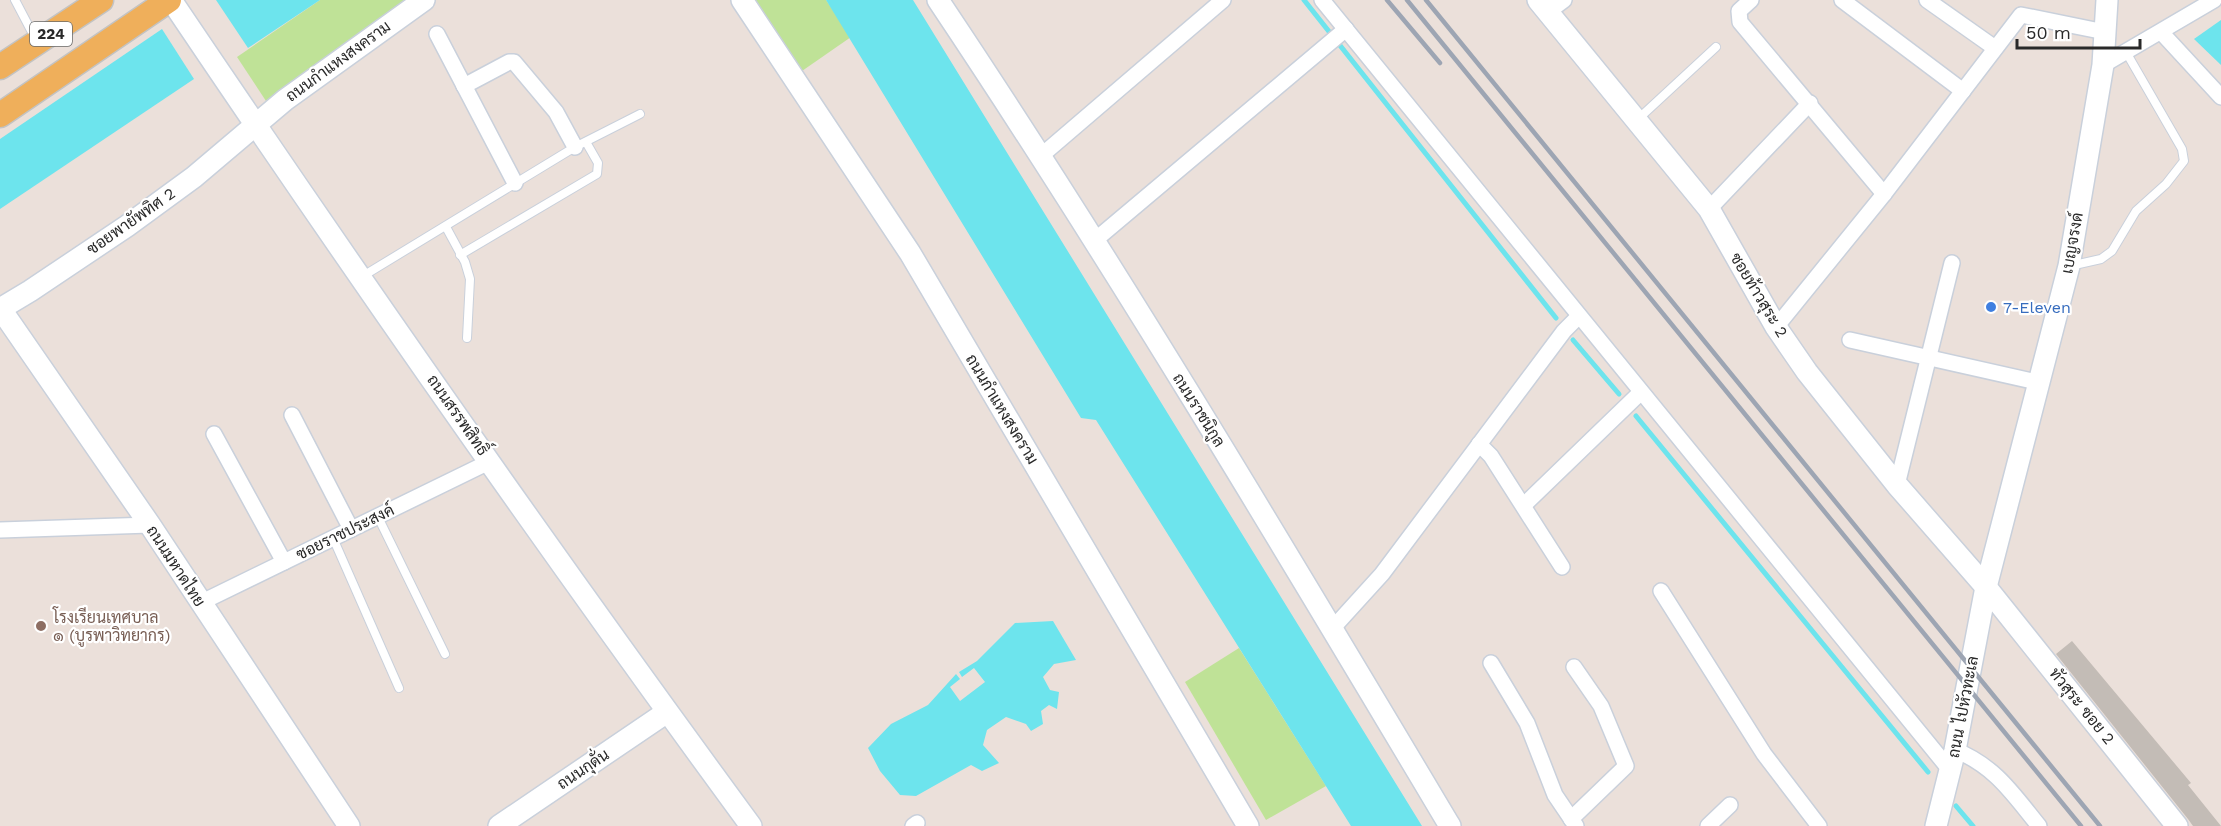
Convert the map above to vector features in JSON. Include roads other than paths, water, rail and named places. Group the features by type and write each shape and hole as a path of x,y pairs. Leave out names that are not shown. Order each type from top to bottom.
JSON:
{"main road":[{"name":"224","path":"0,67 101,0"},
{"path":"0,115 170,0"}],"street":[{"name":"ถนนสรรพสิทธิ์","path":"170,0 667,712 751,826"},
{"name":"ถนนกำแหงสงคราม","path":"256,125 285,100 424,0"},
{"name":"ถนนกำแหงสงคราม","path":"742,0 910,253 1248,826"},
{"name":"ถนนราชนิกูล","path":"938,0 1042,155 1450,826"},
{"path":"1042,155 1223,0"},
{"path":"1322,0 1339,34 1580,316 1641,392 1952,760 1977,759 1996,774 2039,826"},
{"path":"1750,0 1738,11 1740,21 1884,194"},
{"path":"1842,0 1963,91"},
{"path":"1927,0 1995,48"},
{"name":"เบญจรงด์","path":"1986,587 2041,383 2069,266 2103,65 2107,0"},
{"path":"2103,65 2214,0"},
{"name":"ซอยท้าวสุระ 2","path":"1550,4 1636,121 1709,209 1776,327 1807,372 1897,485 1986,587"},
{"path":"1776,327 1884,194 2021,15 2105,32"},
{"path":"2161,32 2221,97"},
{"path":"437,34 515,183"},
{"path":"1095,241 1339,34"},
{"path":"464,86 509,62 514,62 581,144"},
{"path":"1709,209 1810,103"},
{"name":"ซอยพายัพทิศ 2","path":"0,308 127,226 194,177 256,125"},
{"path":"1897,485 1952,263"},
{"name":"ถนนมหาดไทย","path":"0,308 150,525 349,826"},
{"path":"1332,629 1382,574 1564,331 1580,316"},
{"path":"1850,340 2041,383"},
{"path":"1524,506 1641,392"},
{"path":"292,415 351,529"},
{"path":"214,434 284,562"},
{"path":"1479,444 1491,456 1562,567"},
{"name":"ซอยราชประสงค์","path":"200,603 491,461"},
{"path":"0,530 150,525"},
{"name":"ถนน ไปหัวทะเล","path":"1936,826 1952,760 1986,587"},
{"name":"ทัวสุระ ซอย 2","path":"1986,587 2177,826"},
{"path":"1661,591 1764,754 1818,826"},
{"path":"1491,663 1527,723 1555,795 1574,822 1626,766 1601,706 1574,667"},
{"name":"ถนนกุดั่น","path":"499,826 667,712"},
{"path":"1708,826 1731,805"}],"lane":[{"path":"15,0 37,42"},
{"path":"1636,121 1716,47"},
{"path":"2069,266 2102,259 2112,251 2136,211 2166,184 2184,161 2182,149 2126,52"},
{"path":"362,277 581,144 640,114"},
{"path":"460,255 597,174 598,163 581,144"},
{"path":"446,227 470,279 467,338"},
{"path":"378,517 445,654"},
{"path":"333,538 399,688"}],"water":[{"path":"216,0 320,0 248,48"},
{"path":"826,0 913,0 1422,826 1351,826 1096,420 1081,418"},
{"path":"2221,20 2221,65 2194,39"},
{"path":"162,29 194,79 0,209 0,139"},
{"path":"1053,621 1076,660 1054,664 1043,677 1050,690 1059,692 1057,709 1049,705 1041,711 1043,724 1031,731 1026,724 1006,717 987,730 983,745 999,763 982,771 971,765 916,796 900,795 880,771 868,748 891,724 928,705 956,674 960,679 950,687 960,701 985,682 974,668 962,677 959,672 977,661 1015,623"}],"waterway":[{"path":"1304,0 1556,318"},
{"path":"1573,340 1619,394"},
{"path":"1636,416 1928,772"},
{"path":"1956,806 1973,826"}],"railway":[{"path":"1387,0 1440,63"},
{"path":"1407,0 2081,826"},
{"path":"1426,0 2100,826"}],"place":[{"name":"7-Eleven","path":"1991,307"},
{"name":"โรงเรียนเทศบาล ๑ (บูรพาวิทยากร)","path":"41,626"}]}
